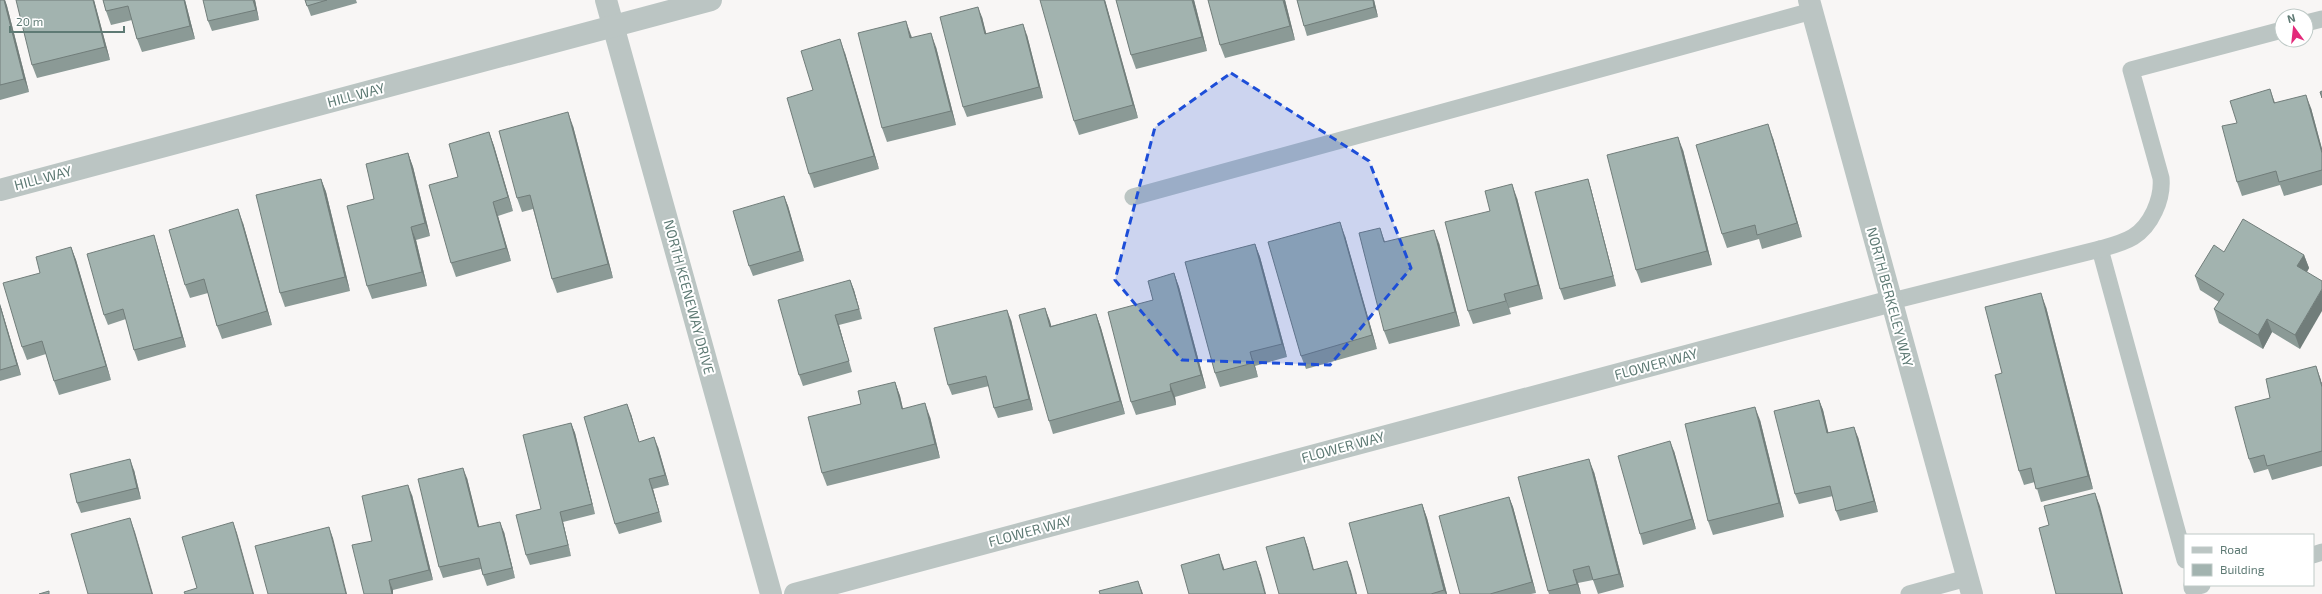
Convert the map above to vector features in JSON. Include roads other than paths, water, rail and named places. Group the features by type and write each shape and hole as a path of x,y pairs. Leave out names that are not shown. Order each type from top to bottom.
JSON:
{"street":[{"name":"NORTH KEENEWAY DRIVE","path":"606,0 771,594"},
{"name":"HILL WAY","path":"0,190 711,0"},
{"name":"NORTH BERKELEY WAY","path":"1811,5 1970,586"},
{"name":"FLOWER WAY","path":"795,594 1892,301"}],"lane":[{"path":"1133,197 1811,5"},
{"path":"1892,301 2100,249 2134,236 2157,208 2163,192 2161,178 2131,70 2274,32"},
{"path":"2100,249 2184,556"},
{"path":"1909,594 1970,586"}]}
